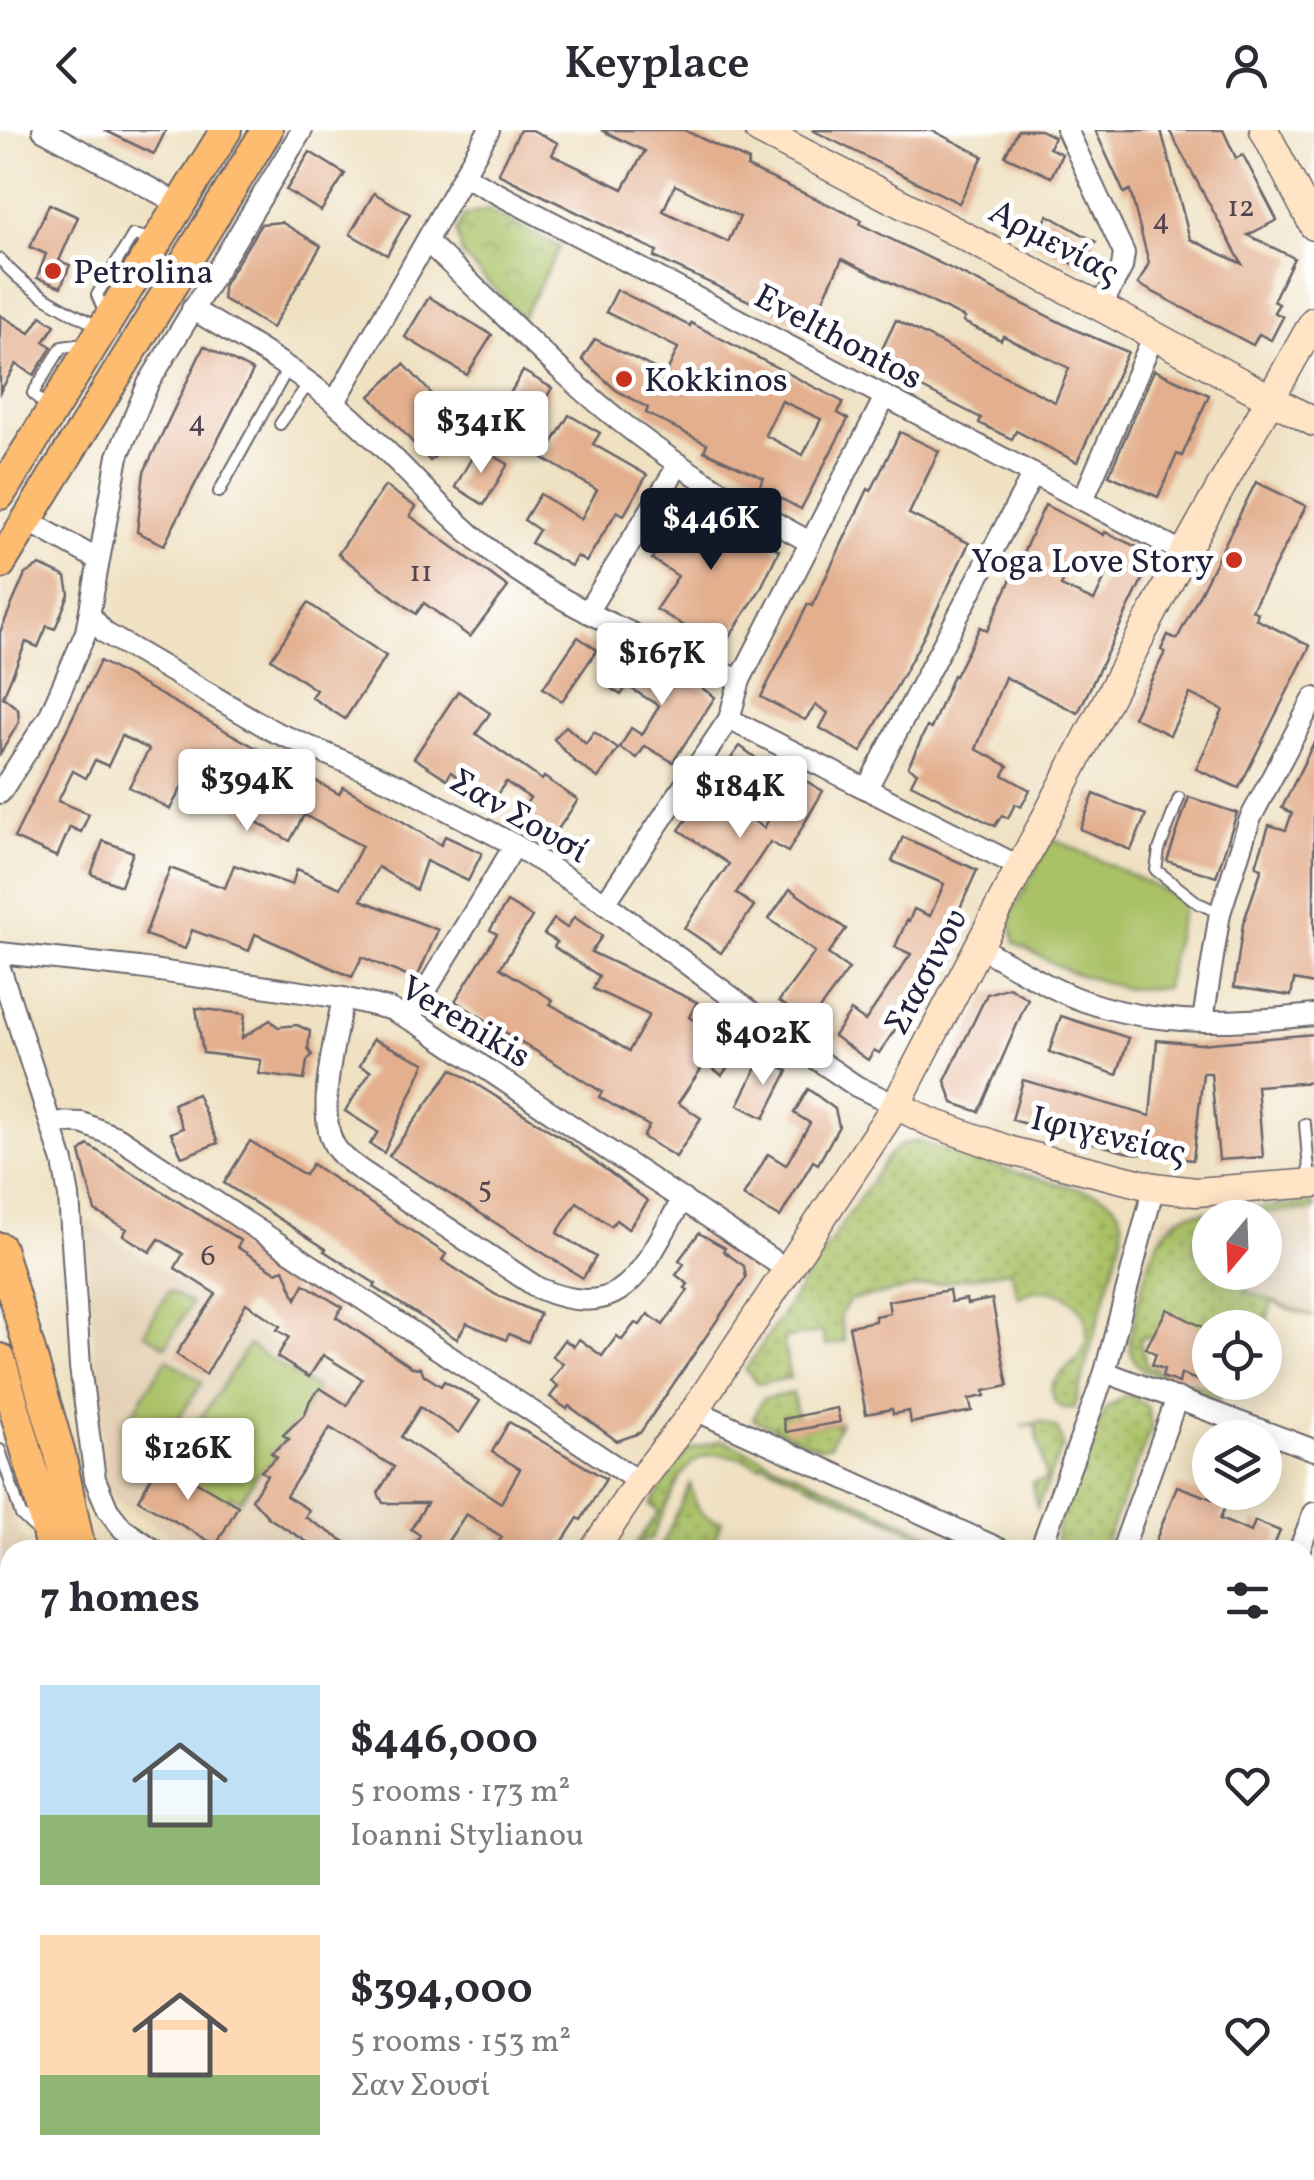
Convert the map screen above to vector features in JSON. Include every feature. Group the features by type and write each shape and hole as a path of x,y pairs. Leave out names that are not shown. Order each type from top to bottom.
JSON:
{"main road":[{"path":"0,494 226,130"},
{"path":"0,564 267,130"},
{"path":"0,1248 60,1454 60,1540"},
{"path":"0,1359 57,1540"}],"street":[{"path":"43,130 181,206"},
{"path":"0,794 49,717 91,616 98,559 127,428 192,309 302,130"},
{"path":"335,402 490,130"},
{"name":"Αρμενίας","path":"759,130 1101,306 1314,422"},
{"path":"1067,130 1124,253 1122,266 1101,306"},
{"path":"1264,130 1314,226"},
{"name":"Evelthontos","path":"464,176 1184,553"},
{"path":"427,242 580,388 679,464 810,542"},
{"path":"192,309 335,402 482,544 546,589 740,680"},
{"path":"1270,398 1314,320"},
{"path":"1083,500 1154,335"},
{"path":"606,903 729,719 740,680 884,397"},
{"name":"Στασινου","path":"601,1540 639,1482 695,1410 896,1106 1184,553 1270,398"},
{"path":"588,612 679,464"},
{"path":"867,788 1033,474"},
{"path":"26,520 98,559"},
{"name":"Σαν Σουσί","path":"91,616 105,633 272,730 397,784 515,844 606,903 800,1048 856,1086 896,1106"},
{"path":"1203,1020 1220,912 1250,819 1314,698"},
{"path":"729,719 1022,868"},
{"path":"409,1018 515,844"},
{"path":"981,948 1084,1001 1148,1017 1203,1020 1314,1015"},
{"name":"Verenikis","path":"0,953 156,970 377,1005 409,1018 789,1271"},
{"path":"0,968 51,1122 69,1196 80,1367 95,1479 108,1510 122,1529 139,1540"},
{"path":"343,998 326,1106 336,1150 538,1288 556,1296 591,1302 621,1292 683,1199"},
{"name":"Ιφιγενείας","path":"896,1106 1011,1151 1154,1188 1196,1192 1312,1183"},
{"path":"51,1122 82,1123 119,1138 639,1482"},
{"path":"1044,1540 1105,1372 1154,1188"},
{"path":"1105,1372 1314,1450"},
{"path":"1126,1540 1177,1398"},
{"path":"695,1410 980,1540"},
{"path":"1304,1540 1314,1513"}],"lane":[{"path":"0,259 36,292 102,331"},
{"path":"220,492 288,368"},
{"path":"280,424 308,383"},
{"path":"1180,798 1158,850 1156,870 1198,903 1220,912"},
{"path":"1305,1124 1312,1183"},
{"path":"0,1450 21,1515 51,1540"}],"shaded area":[{"path":"1314,1203 1314,1317 1219,1290 1282,1290 1282,1206"},
{"path":"1192,1213 1192,1284 1148,1274 1164,1215"},
{"path":"84,1219 509,1495 482,1540 179,1540 114,1501 105,1484"},
{"path":"0,1485 25,1540 0,1540"}],"green space":[{"path":"487,210 560,247 522,318 462,255 457,231 464,216"},
{"path":"1052,838 1184,900 1165,988 1127,989 1070,972 1015,943 1010,917"},
{"path":"916,1141 1098,1194 1118,1210 1122,1236 1074,1408 1055,1403 1051,1388 1085,1346 1086,1323 1082,1312 1066,1296 1055,1292 1031,1292 1019,1297 1010,1270 850,1300 840,1315 845,1342 825,1345 822,1332 783,1339 790,1378 759,1384 745,1370 888,1156 900,1145"},
{"path":"1314,1203 1314,1210 1282,1212 1282,1206"},
{"path":"1190,1213 1192,1290 1245,1290 1314,1317 1272,1302 1270,1310 1192,1310 1192,1333 1139,1338 1147,1366 1178,1383 1180,1378 1192,1382 1192,1390 1144,1371 1132,1356 1130,1342 1155,1248 1176,1220"},
{"path":"169,1291 191,1303 166,1346 144,1333"},
{"path":"249,1345 319,1391 308,1403 306,1421 300,1419 284,1434 289,1439 272,1452 277,1457 258,1473 240,1501 231,1495 227,1502 166,1464 173,1460"},
{"path":"167,1359 202,1382 159,1448 124,1426"},
{"path":"793,1393 799,1429 840,1422 830,1445 819,1448 753,1419 762,1399"},
{"path":"1124,1396 1133,1397 1147,1406 1152,1427 1106,1540 1057,1540 1056,1529 1106,1408"},
{"path":"1041,1422 1058,1429 1063,1445 1037,1508 1032,1483 1046,1480 1035,1425 1021,1426"},
{"path":"723,1440 943,1540 932,1540 763,1463 760,1466 715,1455 699,1459 688,1468 651,1539 639,1540 659,1511 650,1505 687,1450"},
{"path":"690,1484 702,1513 722,1521 713,1540 664,1540"}],"building":[{"path":"104,130 166,130 154,154"},
{"path":"520,130 532,130 558,143 552,155 623,189 645,151 601,130 684,130 749,161 747,167 862,220 860,224 1128,352 1077,462 1016,431 1012,439 979,423 981,418 875,364 896,320 1055,402 1069,368 1003,336 1001,340 963,322 965,318 842,259 809,329 654,257 657,251 498,174","holes":["675,185 740,217 728,242 663,211"]},
{"path":"812,130 931,130 983,156 959,203"},
{"path":"1018,130 1040,130 1054,137 1049,148 1062,154 1051,177 1005,156"},
{"path":"1095,130 1161,130 1190,239 1242,264 1169,130 1223,130 1236,158 1243,155 1277,220 1248,235 1294,258 1273,301 1279,304 1274,312 1283,317 1271,340 1259,334 1253,345 1138,284 1149,263 1130,190 1124,193"},
{"path":"310,152 345,174 321,211 286,190"},
{"path":"374,193 410,214 387,255 350,234"},
{"name":"Petrolina","path":"49,204 78,217 59,261 70,265 61,287 37,278 46,254 30,247"},
{"path":"1048,215 1096,242 1081,268 1033,242"},
{"path":"281,222 321,246 272,328 223,299 223,286 261,224"},
{"path":"617,290 690,326 691,323 843,402 838,413 848,419 801,509 759,487 764,478 704,451 707,444 646,413 648,408 616,390 582,359 595,339 666,374 678,348 606,312","holes":["782,401 821,419 803,455 765,435"]},
{"path":"429,297 492,335 467,375 405,337"},
{"path":"0,315 30,333 41,316 55,325 44,342 52,347 34,375 16,364 0,392"},
{"path":"204,346 253,371 164,545 137,532 144,472"},
{"path":"404,364 464,429 430,461 370,396"},
{"path":"1154,370 1209,395 1182,456 1177,454 1158,497 1109,475"},
{"path":"523,371 552,388 526,433 497,416"},
{"path":"569,415 600,433 593,444 647,475 624,515 617,511 586,562 577,556 571,566 531,543 539,530 524,520 540,494 581,519 597,490 543,458"},
{"path":"900,432 939,451 909,514 969,543 861,752 820,728 828,713 816,705 805,720 761,697"},
{"path":"478,447 508,464 484,505 455,487"},
{"path":"1256,482 1306,506 1252,610 1258,613 1256,619 1310,646 1239,788 1196,769 1223,710 1190,694 1170,735 1133,717 1165,652 1161,650 1168,635 1177,639"},
{"path":"385,486 416,507 410,516 508,587 470,637 424,603 416,614 338,554"},
{"path":"683,502 779,550 760,590 722,648 656,609 678,576 652,559"},
{"path":"1045,505 1154,555 1078,713 1005,677 976,749 1008,766 1003,775 1030,790 1021,807 1015,804 1008,818 1002,815 995,826 911,784 917,772 908,767 927,727 931,729 953,675 980,627 987,631","holes":["1076,556 1108,571 1094,601 1061,586"]},
{"path":"40,565 66,577 69,594 55,629 47,626 38,647 26,642 3,697 18,709 19,722 0,754 0,632 25,574"},
{"path":"308,603 386,656 345,719 311,697 316,690 271,659"},
{"path":"578,637 597,650 562,701 543,688"},
{"path":"628,652 674,682 680,673 715,697 673,762 645,746 637,758 620,748 631,728 642,735 659,706 627,686 621,695 607,686"},
{"path":"100,661 339,794 343,787 441,845 445,836 482,853 468,881 426,861 416,890 378,867 361,900 438,930 416,980 362,957 352,977 255,934 249,951 192,930 185,949 145,935 170,868 225,888 234,865 292,885 297,869 340,888 362,846 304,815 290,841 185,781 170,809 129,787 149,749 122,736 108,766 95,760 86,778 73,771 58,801 89,814 81,832 70,827 57,857 14,838"},
{"path":"458,691 490,713 476,734 578,800 554,835 520,812 530,798 506,782 492,801 451,772 447,779 414,758"},
{"path":"566,726 586,744 594,732 618,749 598,778 574,761 554,739"},
{"path":"1314,742 1314,984 1294,980 1291,996 1234,987 1243,924 1262,868 1256,866 1269,825 1286,830 1292,813 1282,808"},
{"path":"740,746 769,768 737,809 764,828 794,774 823,791 788,852 770,842 736,893 754,906 721,953 684,928 729,864 679,830"},
{"path":"1094,794 1146,815 1131,850 1080,829"},
{"path":"1189,797 1237,813 1216,877 1167,861"},
{"path":"903,837 977,870 927,983 879,1053 874,1050 868,1060 834,1036 851,1011 865,1021 911,954 895,947 907,920 914,909 930,916 944,884 892,861"},
{"path":"103,841 133,852 121,886 91,874"},
{"path":"790,889 846,929 828,954 849,969 809,1023 779,1001 815,952 769,919"},
{"path":"507,902 532,917 500,968 553,1000 550,1004 629,1051 649,1015 593,989 599,976 554,947 557,942 544,934 554,919 567,928 574,917 602,936 591,952 697,1002 689,1017 739,1051 722,1075 705,1063 678,1103 701,1118 676,1157 643,1137 649,1126 599,1097 602,1092 455,1001 497,934 490,930"},
{"path":"1009,987 1028,999 979,1112 953,1103 945,1081 987,994"},
{"path":"196,1008 245,1014 242,1038 270,1020 278,1027 297,1025 310,1031 308,1049 312,1055 304,1080 259,1074 261,1060 203,1053"},
{"path":"1061,1016 1129,1038 1117,1075 1049,1052"},
{"path":"1314,1034 1314,1082 1257,1086 1263,1157 1219,1160 1211,1073 1203,1073 1193,1160 1125,1152 1012,1120 1023,1080 1150,1116 1157,1040 1200,1044"},
{"path":"373,1039 425,1063 384,1153 370,1144 378,1132 345,1111 371,1071 360,1066"},
{"path":"762,1057 788,1071 764,1118 738,1105"},
{"path":"452,1069 567,1141 648,1201 628,1229 616,1220 611,1226 577,1202 557,1233 596,1257 583,1278 389,1156"},
{"path":"808,1089 835,1109 839,1126 818,1164 813,1161 780,1217 743,1196 768,1154 786,1165 810,1123 794,1113"},
{"path":"197,1094 218,1143 182,1157 171,1133 183,1128 173,1104"},
{"path":"250,1141 305,1175 312,1164 446,1254 442,1260 496,1295 540,1314 528,1342 509,1334 506,1340 467,1323 457,1339 224,1183"},
{"path":"88,1145 241,1241 237,1247 276,1272 284,1269 296,1299 304,1284 342,1307 336,1317 412,1367 421,1368 424,1375 441,1386 444,1381 480,1401 459,1433 420,1407 401,1437 501,1503 520,1469 492,1452 509,1422 606,1479 581,1520 578,1518 564,1540 500,1540 502,1537 466,1514 449,1540 417,1540 420,1535 411,1529 427,1503 383,1503 378,1493 394,1467 330,1428 286,1496 309,1510 305,1517 342,1540 304,1540 269,1518 252,1499 267,1475 261,1471 277,1457 271,1453 289,1439 283,1435 305,1414 320,1388 347,1405 362,1379 323,1355 309,1377 277,1357 289,1337 277,1330 280,1326 246,1303 206,1375 176,1354 216,1294 175,1268 183,1254 159,1239 150,1252 123,1235 127,1229 95,1211 80,1152"},
{"path":"699,1233 725,1248 723,1251 744,1266 746,1278 640,1433 617,1441 550,1397 558,1386 551,1381 563,1364 552,1356 564,1340 574,1346 579,1339 602,1356 617,1336 622,1340 648,1314 663,1325 688,1290 688,1284 676,1275 684,1264 679,1260"},
{"path":"949,1290 951,1302 966,1299 967,1304 992,1299 1008,1386 969,1399 972,1411 947,1416 911,1423 909,1411 893,1414 892,1409 866,1414 849,1326 875,1321 875,1316 890,1313 888,1301"},
{"path":"1167,1309 1192,1322 1192,1378 1181,1374 1179,1383 1162,1377 1164,1369 1152,1365 1156,1354 1146,1348"},
{"path":"837,1408 840,1422 786,1432 783,1419"},
{"path":"161,1461 238,1506 219,1540 207,1540 138,1500"},
{"path":"1177,1486 1192,1492 1192,1510 1224,1510 1220,1519 1251,1532 1255,1521 1280,1531 1276,1540 1156,1540"}],"place":[{"name":"Petrolina","path":"53,271"},
{"name":"Kokkinos","path":"624,379"},
{"name":"Yoga Love Story","path":"1234,560"}]}
